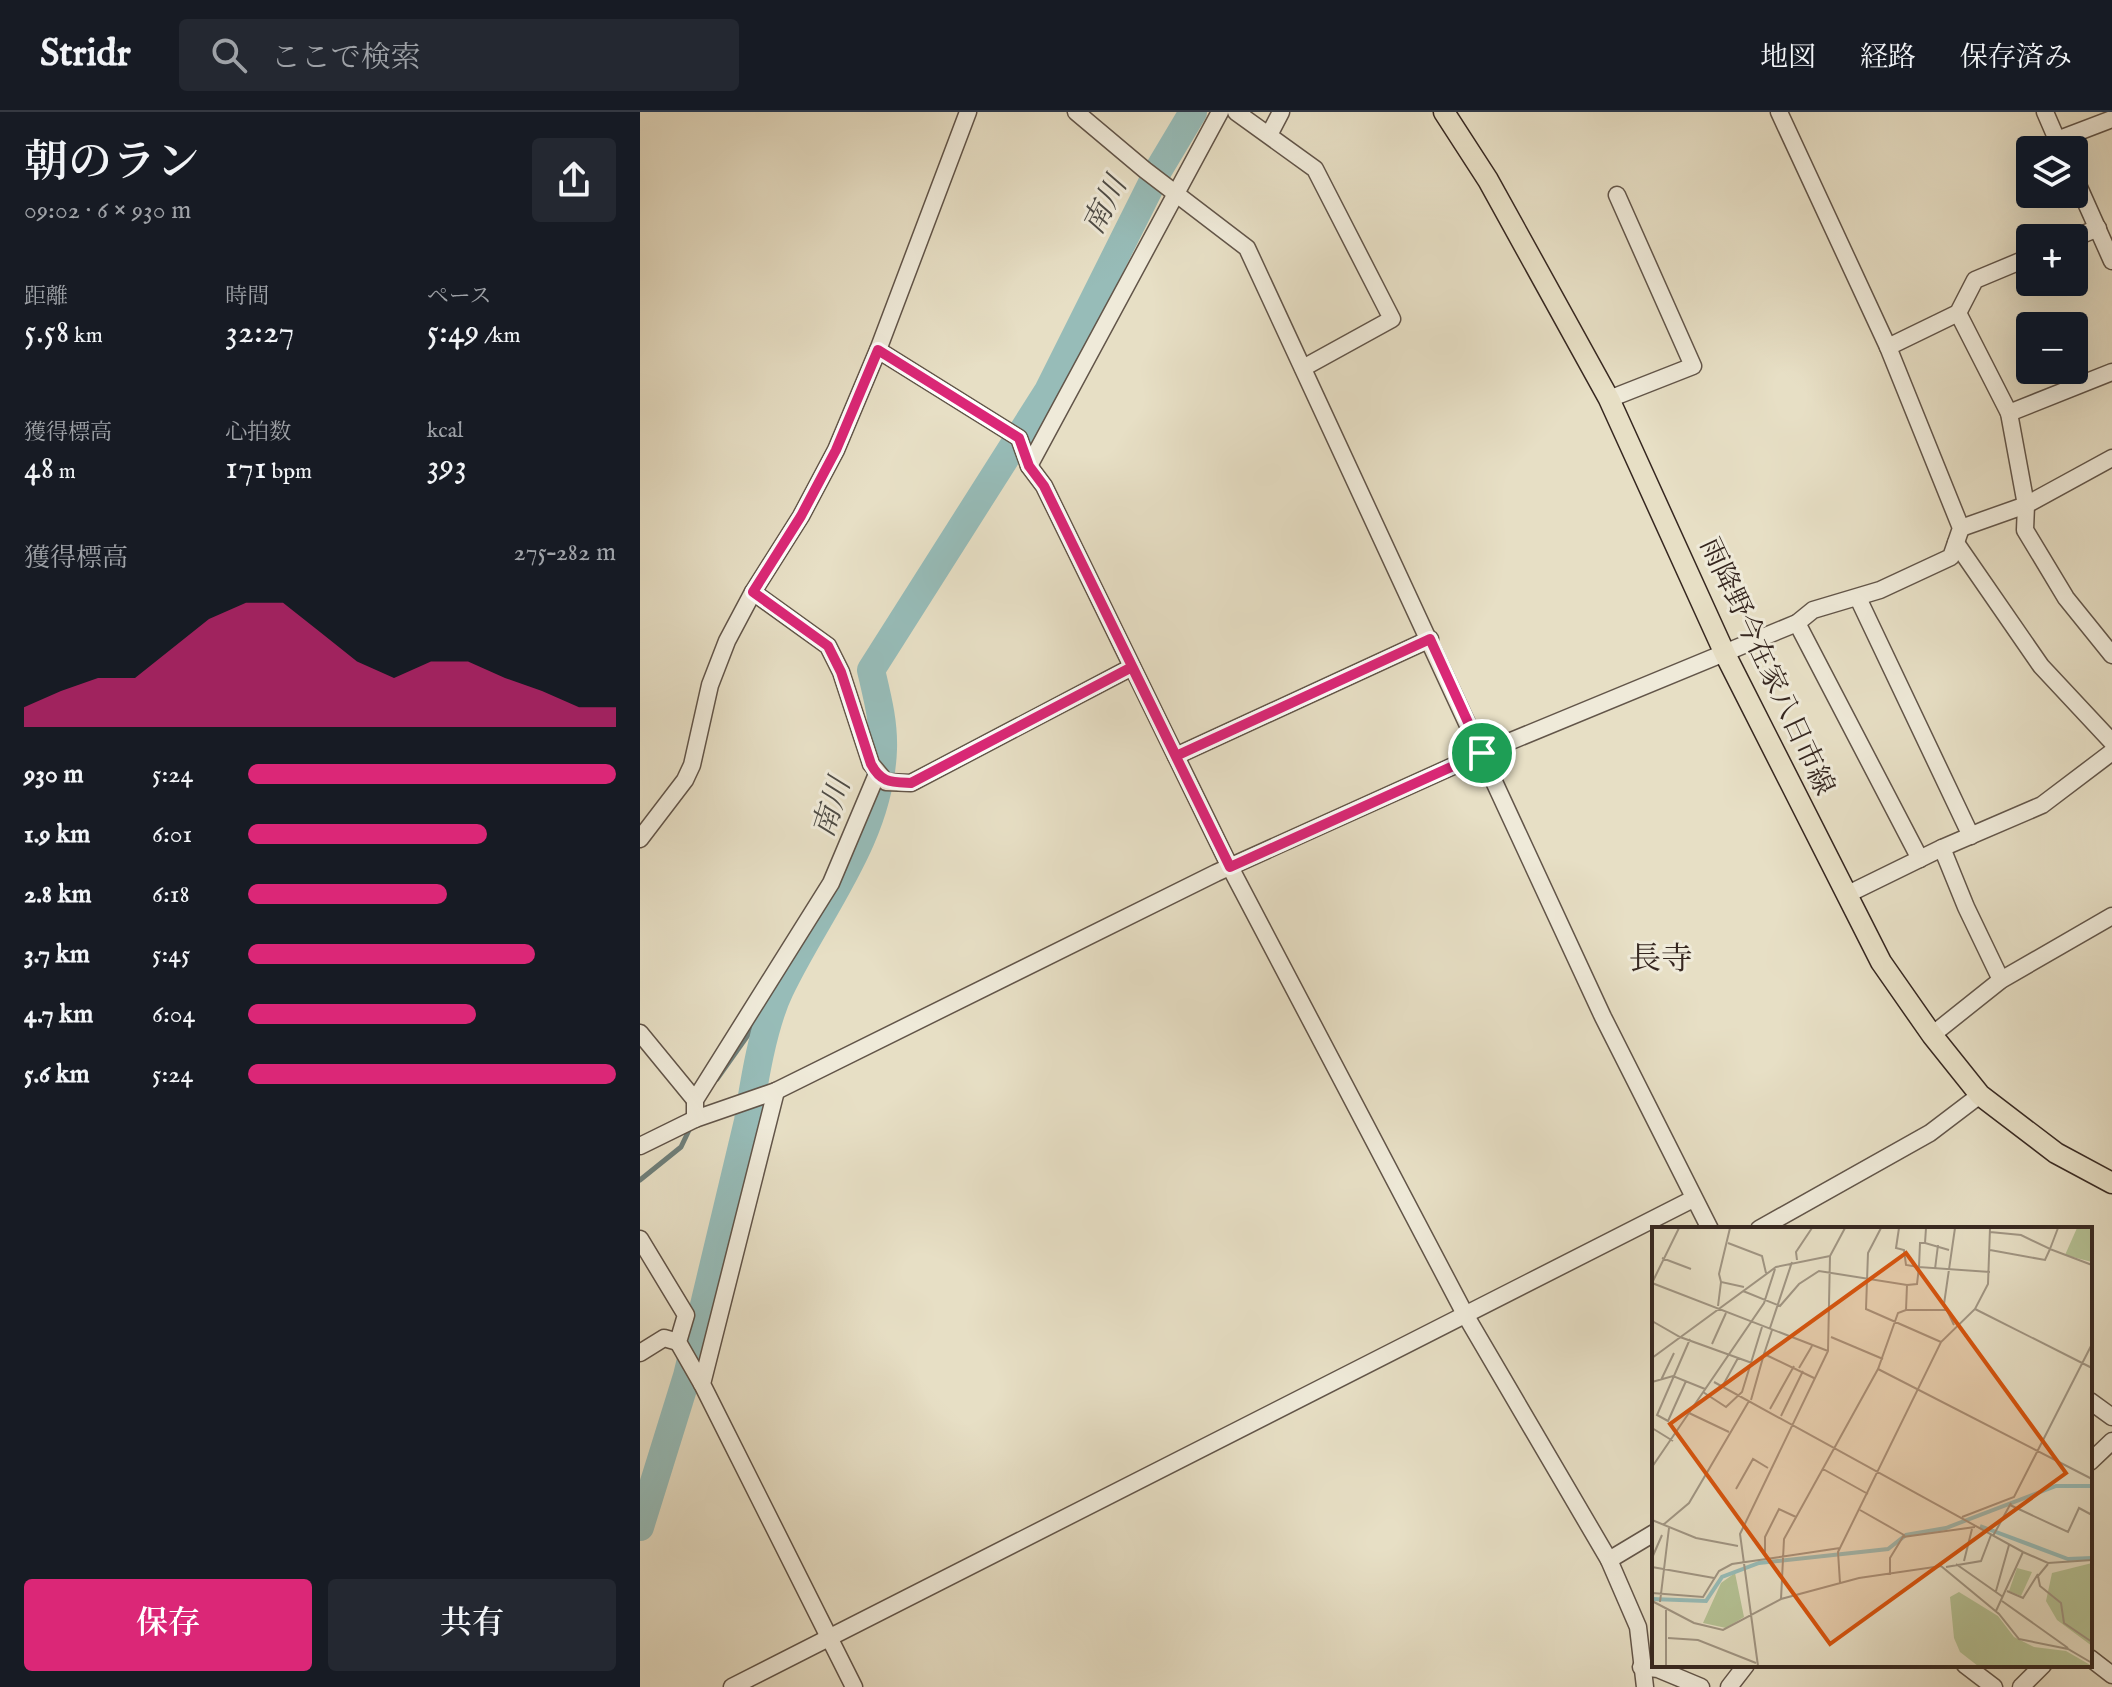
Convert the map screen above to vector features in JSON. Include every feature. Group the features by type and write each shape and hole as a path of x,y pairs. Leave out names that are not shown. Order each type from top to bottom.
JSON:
{"main road":[{"name":"雨降野今在家八日市線","path":"1444,112 1488,180 1609,399 1725,654 1881,962 1932,1035 1980,1095 2056,1153 2112,1183"}],"street":[{"path":"640,839 685,780 692,765 710,685 727,641 836,450 878,350 968,112"},
{"path":"1076,112 1145,170 1247,248 1603,1017 1709,1227"},
{"path":"1029,466 1220,112"},
{"path":"1236,112 1315,169 1392,319 1303,368"},
{"path":"1269,135 1281,112"},
{"path":"1779,112 1888,347 1958,536 2041,666 2112,742"},
{"path":"2045,112 2055,136"},
{"path":"2077,136 2112,119"},
{"path":"1609,399 1693,366 1617,195"},
{"path":"2088,206 2112,261"},
{"path":"2088,232 2098,228"},
{"path":"1888,347 1958,313 1975,280 2016,263"},
{"path":"1958,313 2009,413 2026,505 2025,530 2066,598 2112,655"},
{"path":"878,350 1019,438 1029,466 1044,486 1230,867 1466,1316 1609,1560 1638,1627 1645,1687"},
{"path":"2009,413 2112,372"},
{"path":"640,1146 695,1119 776,1091 1230,867 1482,753 1797,623 1813,610 1858,598 1951,557 1958,536 2111,462"},
{"path":"753,592 828,646 841,672 877,774 886,782 911,783 1132,667"},
{"path":"1858,598 1971,836"},
{"path":"1797,623 1920,859"},
{"path":"1176,756 1430,639"},
{"path":"1846,895 1942,848 2042,805 2112,752"},
{"path":"695,1119 695,1100 831,883 877,774"},
{"path":"1942,848 2001,980"},
{"path":"1932,1035 2001,980 2112,916"},
{"path":"640,1033 695,1100"},
{"path":"702,1384 776,1091"},
{"path":"1763,1227 1930,1133 1980,1095"},
{"path":"732,1687 1693,1199"},
{"path":"640,1239 686,1315 678,1342"},
{"path":"640,1353 664,1338 678,1342 854,1687"},
{"path":"2092,1402 2112,1417"},
{"path":"2092,1460 2112,1441"},
{"path":"1609,1560 1652,1534"},
{"path":"2092,1660 2112,1675"},
{"path":"1641,1667 1658,1669 1701,1687"},
{"path":"1729,1687 1744,1667"},
{"path":"1968,1667 1994,1687"},
{"path":"2021,1687 2041,1667"}],"waterway":[{"name":"南川","path":"640,1527 687,1376 774,1004 844,874 871,814 883,749 880,709 871,670 1048,391 1159,169 1193,112"},
{"path":"717,1079 779,991"},
{"path":"640,1180 681,1147 691,1126"}],"district":[{"name":"長寺","path":"1661,960"}],"route":[{"path":"878,350 1019,438 1029,466 1044,486 1176,756 1430,639 1482,753 1230,867 1132,667 911,783 886,782 871,764 841,672 828,646 753,592 801,516 836,450 878,350"}]}
